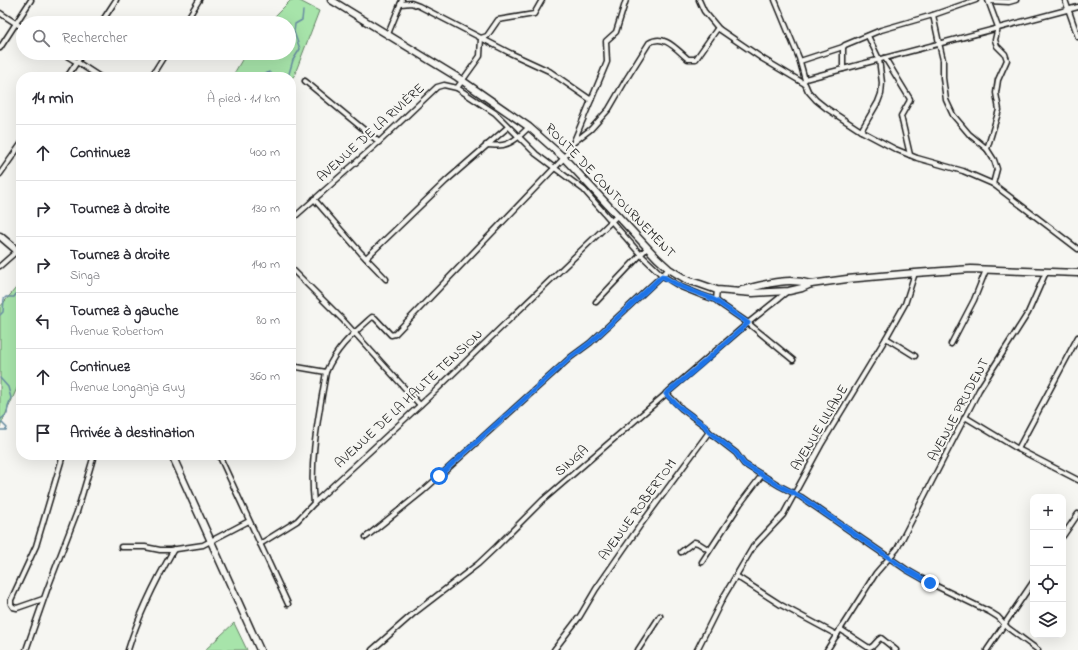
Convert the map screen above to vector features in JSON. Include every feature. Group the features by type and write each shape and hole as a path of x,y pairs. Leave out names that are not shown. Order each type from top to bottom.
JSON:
{"street":[{"path":"21,16 31,0"},
{"path":"106,16 116,0"},
{"path":"189,16 199,0"},
{"name":"ROUTE DE CONTOURNEMENT","path":"331,0 463,81 529,127 564,158 647,248 669,269 688,280 717,290 753,293 789,291 811,284"},
{"path":"481,38 488,36 498,20 534,14 542,0"},
{"path":"314,503 312,483 314,439 326,372 342,344 374,317 391,335 395,334 564,158 573,143 607,62 606,41 616,32 626,0"},
{"path":"699,0 704,11 719,29 763,59 805,81 842,69 1069,8 1078,7"},
{"path":"775,0 800,61 808,91 816,100 861,131 894,150 962,171 993,184 1078,249"},
{"path":"800,61 844,47 881,30 933,15 976,0"},
{"path":"987,149 999,110 996,92 998,80 1007,60 1005,54 997,46 995,40 998,27 989,0 1009,2 1016,0"},
{"path":"1065,0 1078,37"},
{"path":"388,34 402,2 415,4 549,71 592,100"},
{"path":"0,13 16,24 0,48"},
{"path":"933,15 943,60 943,78 946,100 953,115 961,125 987,149 994,160 997,169 993,184"},
{"path":"573,143 591,129 610,109 649,43 653,40 669,43 688,59 696,58 717,29 719,29"},
{"path":"861,131 878,102 881,94 882,83 879,59 868,36"},
{"path":"481,38 480,56 457,88 495,114 536,154 584,190 662,276 681,287 716,300 748,323 793,360"},
{"path":"842,69 844,47"},
{"path":"885,58 910,99 901,116 910,155"},
{"path":"74,60 92,72"},
{"path":"154,72 162,60"},
{"path":"70,72 77,62"},
{"path":"305,81 379,142"},
{"name":"AVENUE DE LA RIVIÈRE","path":"296,215 379,142 437,87 444,85 457,88"},
{"path":"366,258 446,181 508,127"},
{"path":"486,145 502,145 518,137 529,127"},
{"path":"0,174 16,151"},
{"path":"314,199 386,279"},
{"name":"AVENUE DE LA HAUTE TENSION","path":"260,544 297,521 314,503 420,405 618,215"},
{"path":"0,236 16,249"},
{"path":"596,302 647,248"},
{"path":"0,266 16,254"},
{"path":"366,537 423,491 571,357 590,343 669,269"},
{"path":"951,344 974,300 986,270"},
{"name":"ROUTE DE CONTOURNEMENT","path":"737,291 772,282 788,281 811,284 915,273 986,270 1078,273"},
{"name":"AVENUE PRUDENT","path":"827,650 872,578 888,557 897,549 979,390 1028,313 1046,272"},
{"path":"296,273 355,332 420,405"},
{"name":"AVENUE LILIANE","path":"697,650 724,596 753,547 774,526 783,514 821,445 886,338 905,304 915,273"},
{"path":"716,300 717,290"},
{"name":"SINGA","path":"372,650 413,614 478,564 543,500 748,323 789,291"},
{"path":"1018,449 1078,337"},
{"path":"886,338 914,356"},
{"path":"296,367 326,372"},
{"path":"666,394 677,405 705,426 709,432 736,453 744,464 795,494 907,570 930,583 990,612 1038,650"},
{"path":"965,417 1018,449 1078,480"},
{"name":"AVENUE ROBERTOM","path":"554,650 580,616 596,589 709,432"},
{"path":"44,599 17,608 10,604 36,546 62,460"},
{"path":"26,650 77,512 93,460"},
{"path":"174,460 260,650"},
{"path":"221,460 288,604"},
{"path":"702,562 740,504 762,475"},
{"path":"1066,532 1078,514"},
{"path":"121,547 145,547 160,550 201,545 249,521"},
{"path":"681,552 694,542 709,550"},
{"path":"128,650 147,598 174,549"},
{"path":"736,576 781,605 837,635"},
{"path":"987,650 1030,586"},
{"path":"638,650 660,616"},
{"path":"840,629 869,648 881,638 896,650"}],"green space":[{"path":"291,0 298,0 319,11 296,72 235,72 242,60 296,60 296,16 275,16"},
{"path":"16,288 16,390 0,427 0,307"},
{"path":"234,623 247,650 205,650"}],"waterway":[{"path":"296,23 302,20 303,11"},
{"path":"296,38 300,49 296,55"},
{"path":"289,72 293,60"},
{"path":"0,315 3,312 4,299 6,297 14,297 16,294"},
{"path":"0,378 8,387 11,398 7,414 0,421 7,428 6,430 0,430"}],"route":[{"path":"439,476 498,424 535,388 590,343 662,276 681,287 716,300 748,323 666,394 691,417 705,426 709,432 736,453 744,464 801,497 907,570 930,583"}]}
